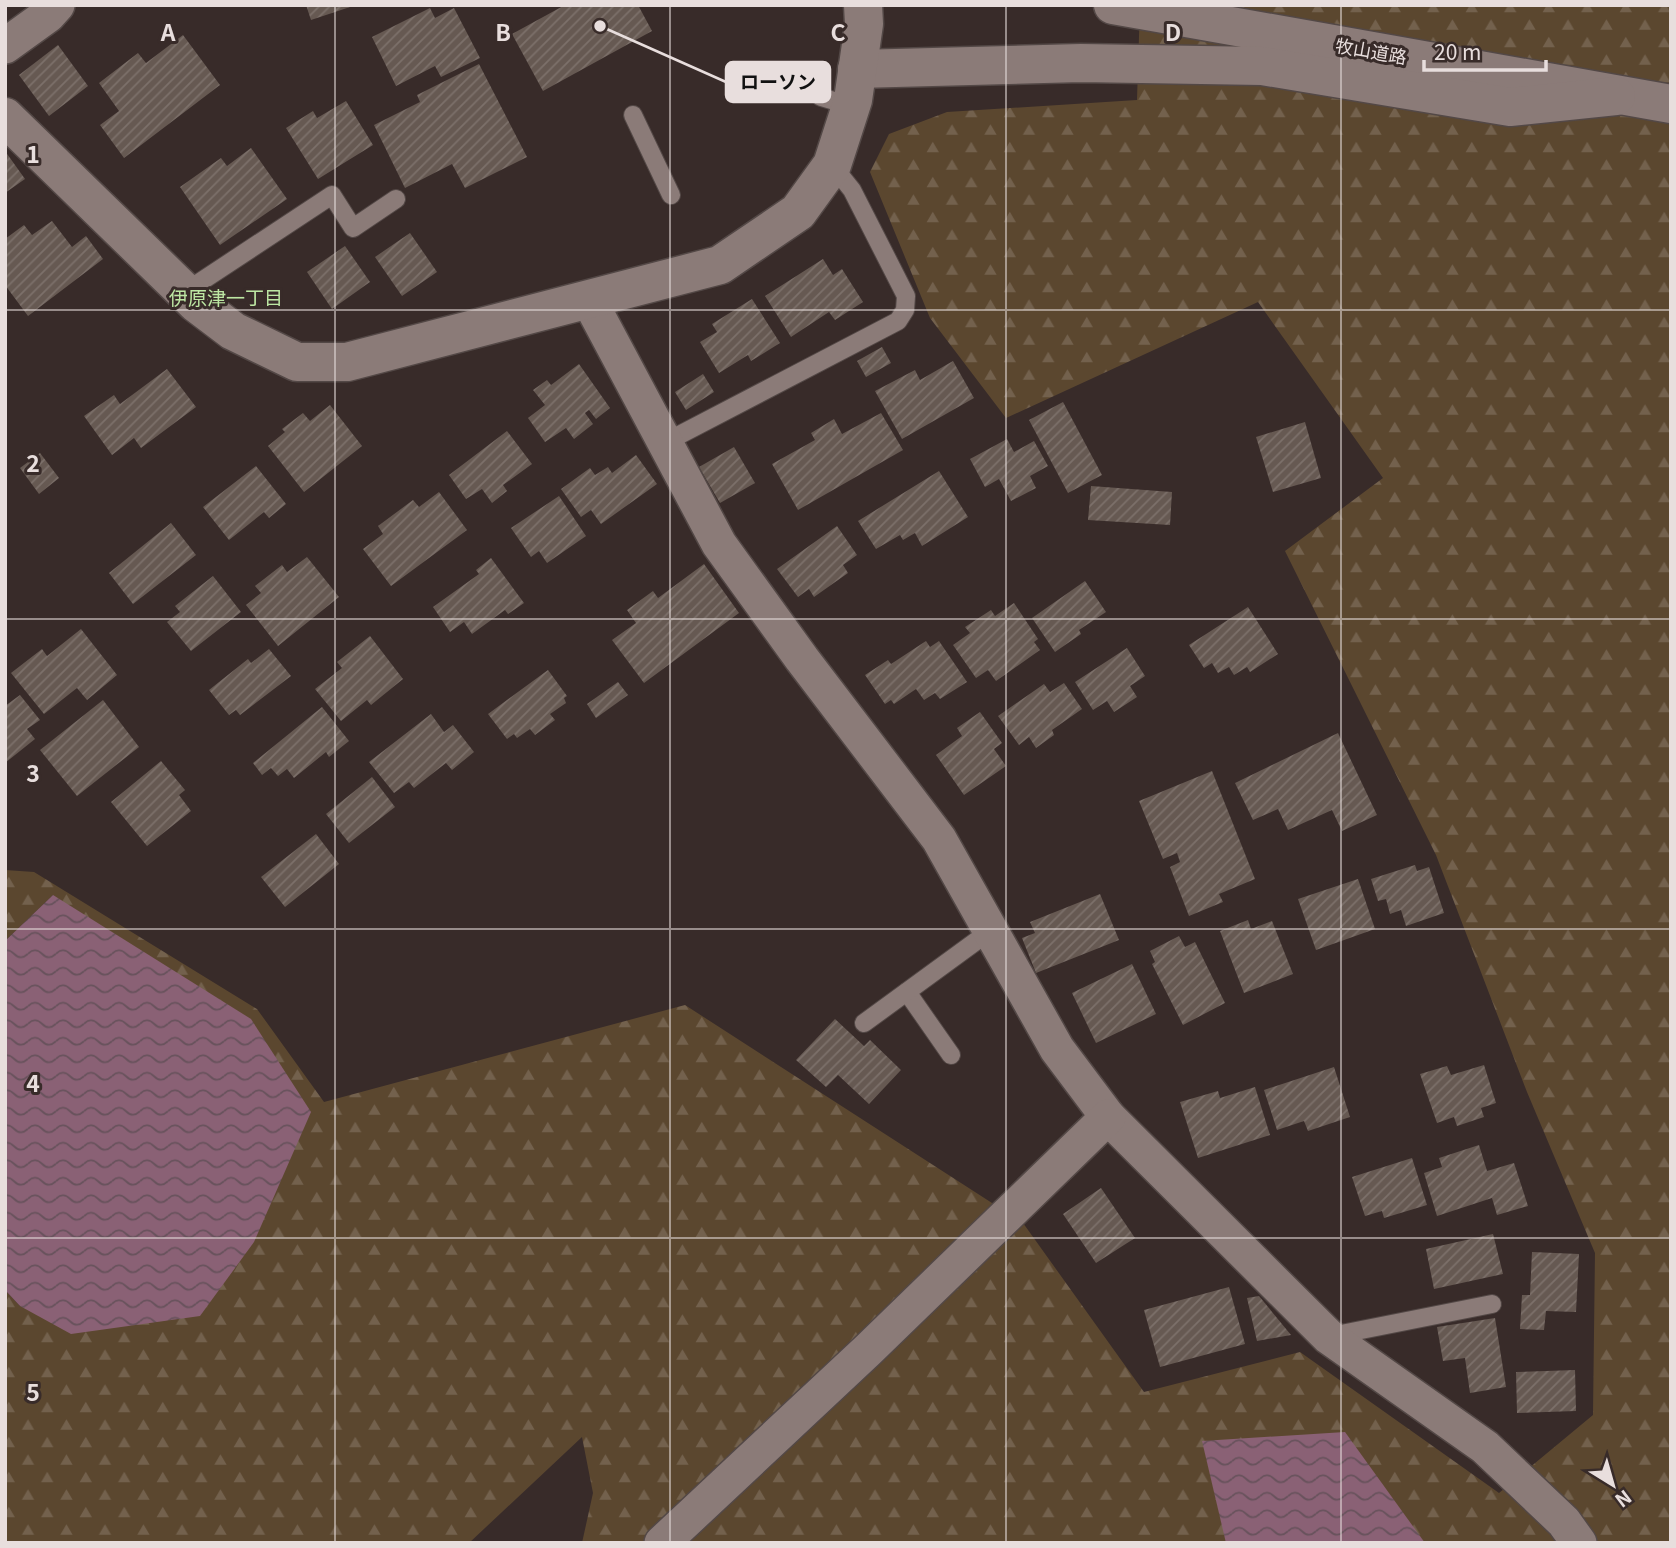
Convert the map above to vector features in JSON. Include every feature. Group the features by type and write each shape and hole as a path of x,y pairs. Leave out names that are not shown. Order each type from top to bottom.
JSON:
{"street":[{"path":"5,46 48,15 57,5"},
{"path":"5,117 196,303 233,331 297,362 347,362 720,265 798,212 832,165 836,102 857,69 864,24 863,5"},
{"name":"牧山道路","path":"1113,5 1671,104"},
{"path":"857,69 1081,63 1262,66 1510,107 1616,96"},
{"path":"589,300 719,544 802,659 939,839 1057,1049 1108,1117 1329,1337 1485,1447 1563,1522 1579,1543"},
{"path":"662,1543 868,1350 1108,1117"}],"lane":[{"path":"633,116 671,195"},
{"path":"664,443 898,321 905,310 906,296 852,190 832,165"},
{"path":"185,292 332,195 354,228 396,199"},
{"path":"864,1023 990,931"},
{"path":"907,992 951,1055"},
{"path":"1329,1337 1492,1304"}],"green space":[{"path":"1140,5 1671,5 1671,1543 582,1543 593,1493 582,1437 469,1543 5,1543 5,1290 20,1306 53,895 5,941 5,870 34,872 257,1009 324,1102 685,1005 1023,1223 1144,1392 1300,1352 1499,1493 1593,1415 1595,1253 1527,1092 1436,855 1285,551 1383,478 1258,302 1006,418 930,318 870,172 889,134 947,112 1137,100"}],"water":[{"path":"53,895 251,1019 311,1112 254,1242 200,1316 71,1334 20,1306 5,1290 5,941"},
{"path":"1345,1432 1425,1543 1226,1543 1202,1441"}],"building":[{"path":"306,5 353,5 353,6 311,20"},
{"path":"565,5 638,5 652,31 543,91 512,34"},
{"path":"430,8 435,18 454,8 480,58 441,77 435,66 396,86 372,37"},
{"path":"183,35 220,85 124,158 100,125 119,111 99,83 138,53 146,63"},
{"path":"58,45 88,86 49,116 19,75"},
{"path":"479,64 527,157 465,188 452,164 405,188 374,125 420,102 417,95"},
{"path":"346,101 373,145 318,179 286,128 313,111 317,118"},
{"path":"251,148 287,199 220,245 180,187 221,158 227,166"},
{"path":"5,151 25,179 5,193"},
{"path":"52,221 72,247 86,236 103,259 28,316 5,285 5,239 24,225 32,235"},
{"path":"410,233 437,272 402,296 375,257"},
{"path":"345,246 370,282 332,309 307,272"},
{"path":"823,259 833,275 842,269 863,302 835,320 829,312 791,337 765,296"},
{"path":"752,299 780,343 751,361 748,355 719,373 700,342 717,332 712,324"},
{"path":"882,347 891,363 866,377 857,361"},
{"path":"953,361 974,398 902,439 875,391 915,370 920,380"},
{"path":"579,364 610,408 596,419 589,410 585,413 593,424 574,439 566,428 545,442 528,418 545,405 533,390 547,380 551,385"},
{"path":"167,369 196,407 141,448 134,438 112,455 84,416 114,395 120,404"},
{"path":"703,374 714,392 686,410 675,392"},
{"path":"1063,402 1102,475 1068,493 1029,420"},
{"path":"330,405 362,446 304,492 268,446 285,432 282,429 303,413 310,421"},
{"path":"881,413 903,450 798,510 772,464 815,440 811,433 834,419 842,434"},
{"path":"1305,422 1321,478 1273,492 1256,437"},
{"path":"507,431 532,464 503,485 507,491 492,503 482,489 466,499 449,475"},
{"path":"1007,439 1014,452 1034,441 1048,466 1030,476 1036,488 1011,501 999,479 985,487 970,459"},
{"path":"734,447 755,483 720,503 699,467"},
{"path":"40,453 59,478 39,494 20,468"},
{"path":"636,455 657,484 601,524 591,510 581,517 561,489 590,468 595,475 608,467 612,473"},
{"path":"256,466 286,504 269,518 264,512 229,540 203,507"},
{"path":"939,471 968,517 922,546 915,533 903,540 900,535 876,549 858,521"},
{"path":"1091,486 1172,492 1170,525 1088,520"},
{"path":"439,492 467,530 391,586 363,549 383,534 378,526 413,500 419,507"},
{"path":"559,496 586,536 547,563 539,551 531,557 511,528"},
{"path":"171,523 196,555 133,604 109,573"},
{"path":"837,526 857,555 843,565 848,573 814,597 809,589 798,597 777,569"},
{"path":"307,557 339,597 278,646 246,605 261,593 255,586 282,565 287,572"},
{"path":"491,558 524,603 508,614 505,610 472,634 464,622 450,632 433,607 479,574 476,570"},
{"path":"704,564 739,613 644,683 612,640 636,623 627,610 653,591 658,598"},
{"path":"213,576 241,612 191,651 167,622 180,612 175,606"},
{"path":"1085,581 1106,612 1079,630 1081,634 1055,652 1032,618"},
{"path":"1014,603 1038,639 1034,642 1040,650 996,681 988,670 976,678 953,645 970,633 965,627 991,610 995,616"},
{"path":"1248,607 1278,654 1250,672 1247,667 1234,675 1229,667 1218,673 1212,663 1204,668 1189,645"},
{"path":"81,629 117,675 87,700 77,688 44,714 11,673 42,649 47,656"},
{"path":"370,636 403,679 371,705 367,700 341,721 315,689 342,668 337,662"},
{"path":"926,641 930,647 939,641 967,682 940,699 935,693 924,700 916,689 894,704 891,700 885,704 865,675 888,660 891,664"},
{"path":"1127,648 1145,676 1130,686 1137,697 1114,712 1107,701 1093,710 1075,682"},
{"path":"269,649 291,676 240,715 236,710 229,715 209,690 248,659 251,663"},
{"path":"548,670 567,696 564,698 566,703 550,714 555,720 535,735 530,729 517,738 514,734 507,739 488,714"},
{"path":"618,682 628,695 596,718 587,704"},
{"path":"1064,683 1082,709 1052,730 1054,735 1036,748 1029,737 1019,745 998,716 1044,684 1050,692"},
{"path":"20,695 40,720 27,729 35,739 5,763 5,706"},
{"path":"103,700 139,747 77,796 40,750"},
{"path":"322,707 349,741 329,757 326,752 294,778 287,769 278,776 271,768 262,775 253,763"},
{"path":"980,712 1002,743 994,749 1006,766 964,795 936,755 962,736 957,728"},
{"path":"431,714 444,732 453,725 474,752 452,770 446,763 414,788 409,782 394,793 369,762"},
{"path":"1338,733 1377,815 1342,831 1332,810 1288,830 1278,809 1253,820 1235,783"},
{"path":"161,761 185,790 179,795 191,811 147,846 111,802"},
{"path":"1212,771 1255,879 1219,894 1223,902 1189,916 1170,867 1180,862 1177,853 1163,859 1139,801"},
{"path":"372,777 395,807 349,843 326,814"},
{"path":"316,834 339,864 285,907 261,877"},
{"path":"1415,865 1417,871 1429,867 1444,913 1406,926 1401,910 1390,914 1386,899 1378,901 1371,879"},
{"path":"1358,879 1375,929 1316,950 1298,899"},
{"path":"1100,894 1119,940 1036,973 1022,938 1035,933 1030,922"},
{"path":"1248,920 1251,929 1272,921 1293,974 1244,993 1220,931"},
{"path":"1179,936 1185,947 1195,942 1225,1003 1183,1025 1152,964 1155,962 1150,951"},
{"path":"1132,964 1156,1014 1096,1043 1072,993"},
{"path":"835,1019 864,1046 870,1040 901,1070 869,1104 838,1075 826,1087 796,1060"},
{"path":"1484,1065 1496,1103 1481,1108 1484,1117 1457,1126 1454,1117 1437,1123 1420,1074 1447,1066 1451,1075"},
{"path":"1334,1067 1350,1117 1308,1131 1304,1121 1277,1130 1264,1090"},
{"path":"1255,1087 1270,1135 1198,1158 1180,1102 1218,1091 1220,1098"},
{"path":"1479,1145 1487,1171 1514,1163 1528,1206 1497,1215 1492,1198 1437,1216 1424,1173 1442,1167 1439,1158"},
{"path":"1412,1158 1427,1205 1384,1218 1382,1211 1365,1216 1352,1177"},
{"path":"1101,1188 1135,1238 1096,1263 1063,1214"},
{"path":"1493,1234 1503,1274 1434,1289 1426,1249"},
{"path":"1532,1252 1579,1254 1576,1312 1546,1311 1544,1330 1520,1329 1522,1295 1530,1295"},
{"path":"1229,1287 1245,1344 1160,1367 1144,1310"},
{"path":"1259,1296 1291,1335 1257,1341 1247,1298"},
{"path":"1495,1318 1506,1387 1470,1393 1465,1358 1443,1361 1437,1327"},
{"path":"1575,1370 1576,1411 1517,1413 1516,1372"}],"place":[{"name":"ローソン","path":"600,26"}],"district":[{"name":"伊原津一丁目","path":"226,298"}]}
